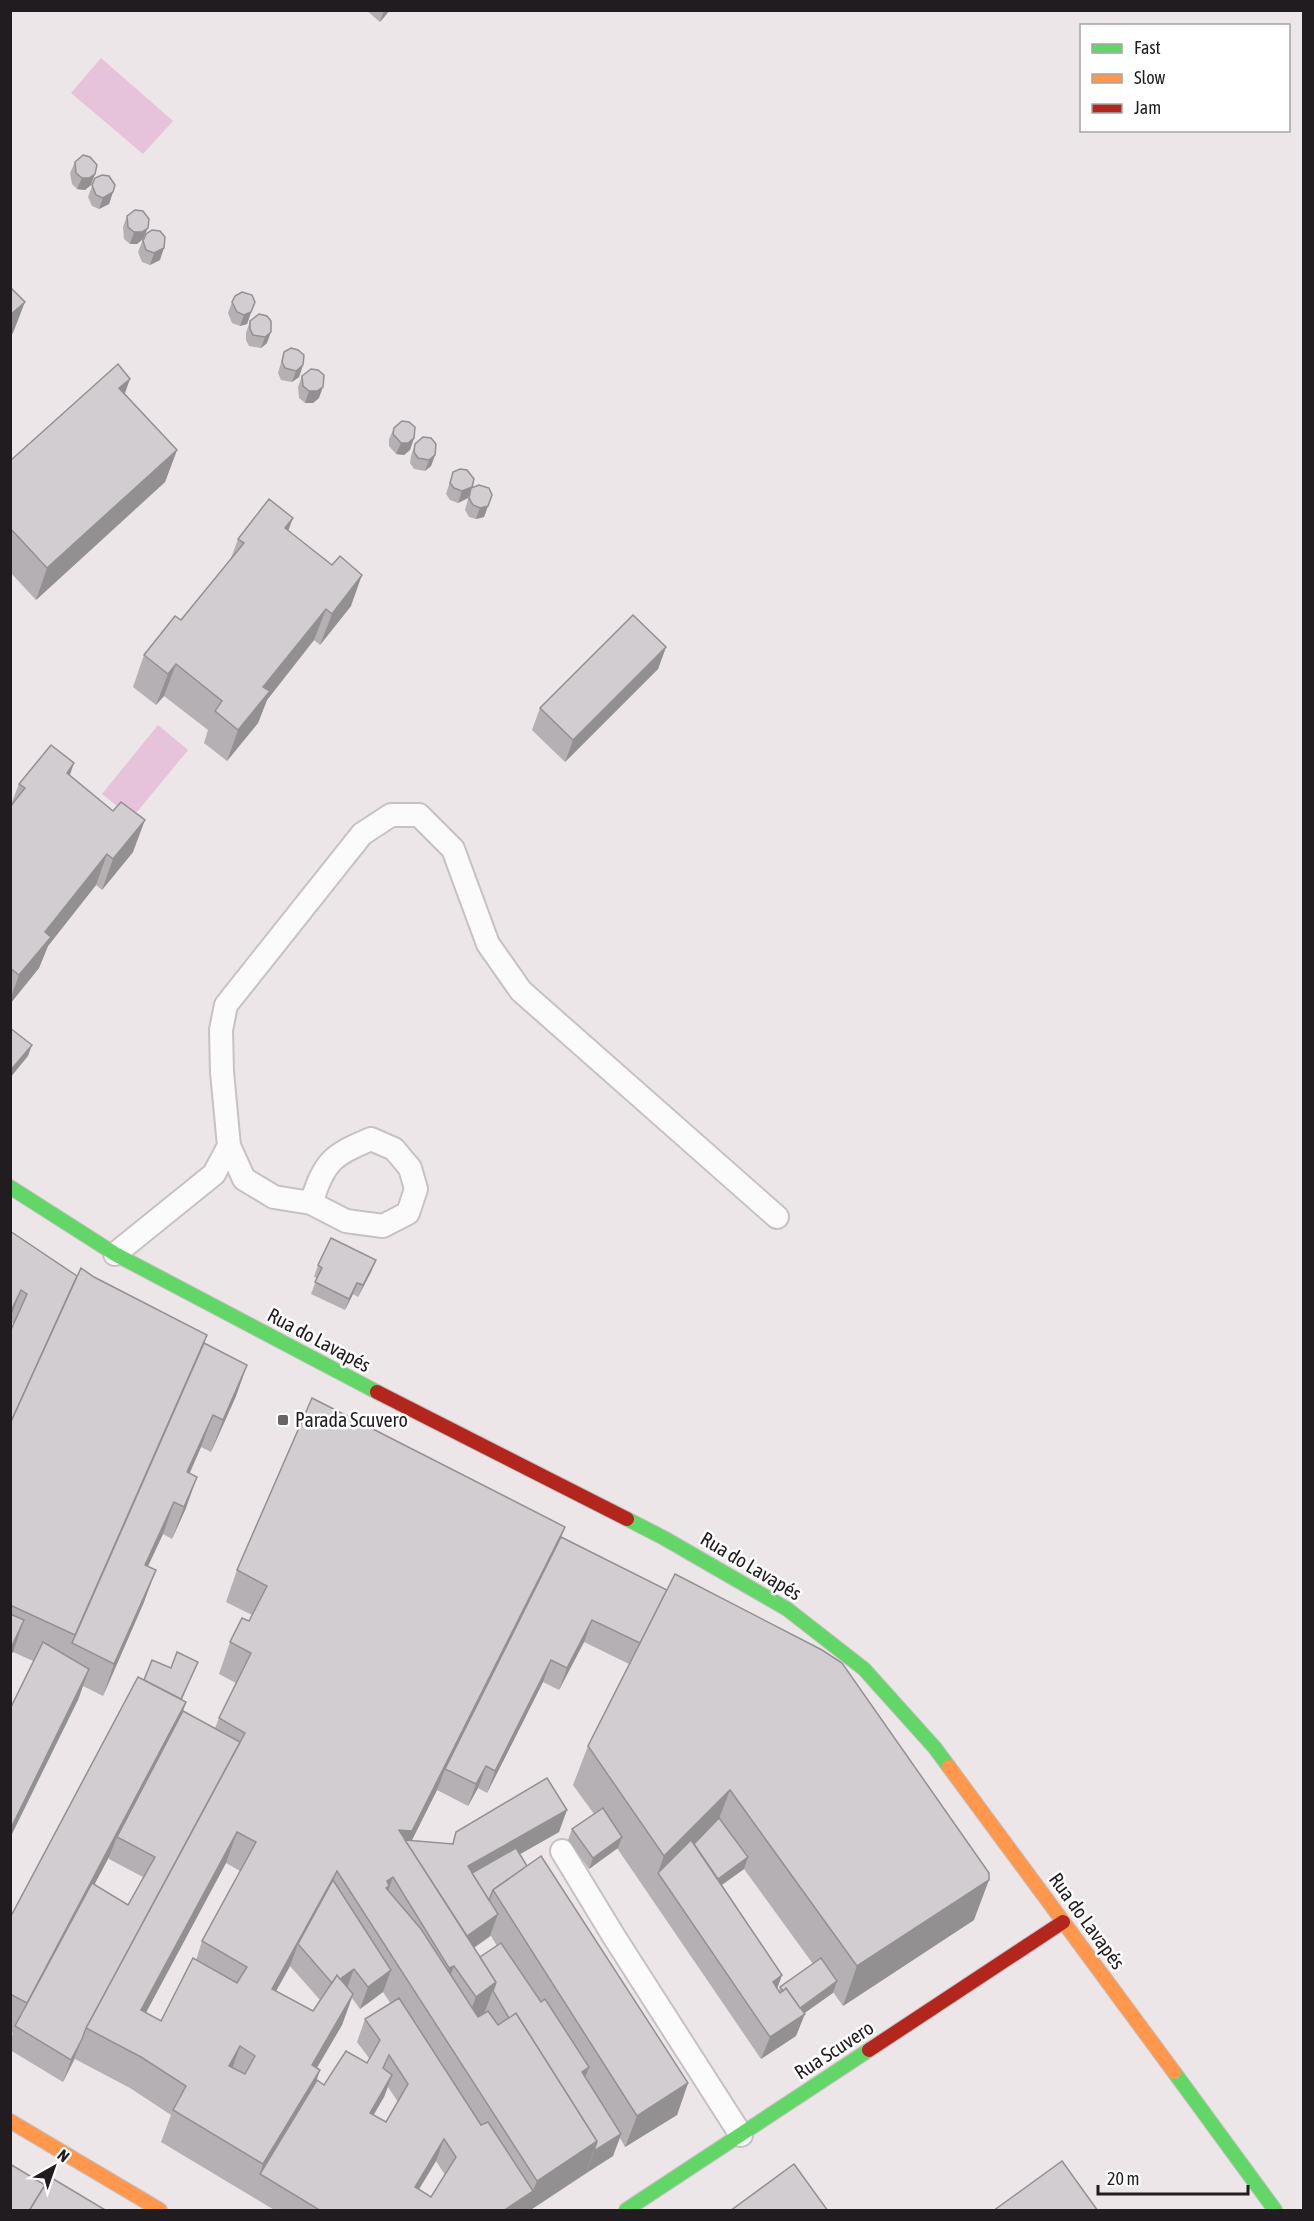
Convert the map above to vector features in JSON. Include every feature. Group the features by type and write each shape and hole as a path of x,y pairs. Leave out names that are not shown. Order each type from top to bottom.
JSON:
{"main road":[{"name":"Rua do Lavapés","path":"10,1187 115,1254 314,1360 664,1538 787,1609 864,1669 927,1739 1275,2211"},
{"name":"Rua Scuvero","path":"626,2211 1063,1922"},
{"path":"10,2121 160,2211"}],"lane":[{"path":"311,1203 320,1176 330,1161 351,1147 371,1139 394,1149 411,1168 416,1189 408,1213 383,1226 346,1221 311,1203 274,1197 244,1179 229,1146 222,1072 221,1030 226,1005 362,834 391,815 419,815 453,849 488,945 521,991 777,1217"},
{"path":"115,1254 213,1174 229,1146"},
{"path":"562,1851 741,2135"}],"shaded area":[{"path":"101,58 173,121 143,154 71,93"},
{"path":"158,725 188,750 132,818 102,794"}],"building":[{"path":"83,155 90,157 97,165 95,174 89,178 82,178 76,173 75,162"},
{"path":"102,175 109,176 115,185 113,192 103,198 96,195 92,185 95,178"},
{"path":"135,210 143,211 149,219 148,228 142,232 134,232 128,227 127,216"},
{"path":"152,230 160,231 165,237 164,248 154,253 146,250 143,241 146,234"},
{"path":"10,287 25,302 10,315"},
{"path":"242,292 252,295 255,302 251,312 244,315 237,312 232,302 235,296"},
{"path":"259,314 267,316 271,321 271,332 265,337 253,335 250,329 250,321"},
{"path":"291,348 304,355 303,365 296,371 285,368 282,362 284,352"},
{"path":"118,364 130,379 119,388 177,450 47,568 10,528 10,461"},
{"path":"311,369 318,370 324,375 323,387 317,391 309,391 303,386 302,376"},
{"path":"402,421 409,422 415,427 414,438 408,443 401,443 393,434 394,428"},
{"path":"423,437 431,438 436,444 435,455 429,460 418,458 414,452 415,444"},
{"path":"460,469 467,470 474,479 472,487 462,491 454,488 450,483 453,472"},
{"path":"479,485 489,488 492,495 488,506 480,508 473,505 469,498 471,488"},
{"path":"269,499 293,518 285,528 332,565 340,556 362,575 332,614 326,609 263,687 270,691 238,730 215,711 222,701 176,664 168,674 144,655 175,616 181,620 244,543 238,539"},
{"path":"633,615 666,647 573,740 540,708"},
{"path":"51,745 74,763 67,773 113,811 121,802 145,820 113,859 107,854 45,932 51,937 19,975 10,968 10,807 25,788 19,784"},
{"path":"10,1028 32,1045 10,1071"},
{"path":"10,1231 77,1276 10,1424 10,1332 27,1294 21,1290 10,1313"},
{"path":"331,1238 376,1260 363,1285 357,1283 349,1299 315,1282 322,1268 318,1265"},
{"path":"81,1268 94,1277 207,1335 75,1635 10,1605 10,1424"},
{"path":"204,1343 247,1365 223,1420 213,1415 187,1472 197,1477 184,1507 174,1502 145,1565 156,1570 114,1664 72,1643"},
{"path":"312,1398 565,1527 412,1831 399,1830 496,1982 476,1997 454,1966 449,1968 393,1877 387,1881 389,1886 386,1888 421,1929 478,2017 488,2011 498,2025 516,2013 597,2141 537,2181 337,1871 272,1989 313,2011 337,1975 353,1994 312,2065 320,2070 263,2164 173,2110 186,2086 141,2057 86,2028 245,1733 219,1718 251,1653 230,1642 242,1618 249,1621 267,1586 237,1570","holes":["237,1832 256,1842 202,1941 247,1967 237,1983 193,1958 161,2021 141,2010","240,2046 255,2056 245,2074 229,2066"]},
{"path":"561,1537 667,1590 640,1643 592,1620 567,1668 551,1660 495,1771 486,1766 476,1784 445,1769"},
{"path":"675,1574 822,1650 842,1663 989,1873 989,1880 857,1966 730,1790 664,1856 588,1746"},
{"path":"10,1614 24,1620 10,1650"},
{"path":"43,1642 89,1669 10,1830 10,1709"},
{"path":"177,1652 198,1662 181,1699 144,1680 152,1660 171,1668"},
{"path":"138,1677 186,1702 27,2003 10,1994 10,1918"},
{"path":"183,1711 240,1742 71,2060 15,2026 92,1883 128,1905 155,1857 117,1837"},
{"path":"547,1778 567,1810 468,1866 498,1914 467,1936 405,1840 453,1844 456,1832"},
{"path":"603,1808 622,1837 593,1858 572,1829"},
{"path":"719,1818 748,1857 718,1879 694,1844"},
{"path":"691,1840 782,1975 773,1982 780,1993 786,1988 805,2014 770,2037 658,1873"},
{"path":"516,1848 527,1866 493,1890 489,1900 472,1873"},
{"path":"541,1856 688,2083 637,2116 493,1890"},
{"path":"333,1880 391,1970 368,1987 354,1969 340,1979 337,1975 332,1983 298,1944"},
{"path":"501,1943 541,2002 545,1999 589,2067 582,2072 621,2134 594,2151 597,2141 516,2013 509,2018 493,1991 496,1982 480,1957"},
{"path":"821,1958 837,1981 800,2008 786,1988 783,1991 780,1987"},
{"path":"399,1998 481,2125 488,2122 533,2191 503,2211 321,2211 260,2174 317,2080 324,2085 346,2051 367,2063 380,2040 365,2019","holes":["389,2055 408,2084 386,2122 370,2113 392,2075 383,2068","444,2139 456,2157 431,2197 415,2187"]},
{"path":"1062,2161 1098,2211 993,2211"},
{"path":"10,2164 45,2185 29,2211 10,2211"},
{"path":"794,2164 828,2211 730,2211"},
{"path":"50,2177 107,2211 29,2211"}],"traffic: fast":[{"path":"10,1187 115,1254 377,1392"},
{"path":"627,1519 787,1609 864,1669 935,1748 949,1767"},
{"path":"626,2210 869,2050"},
{"path":"1174,2072 1275,2210"}],"traffic: slow":[{"path":"949,1767 1174,2072"},
{"path":"10,2121 160,2210"}],"traffic: jam":[{"path":"377,1392 627,1519"},
{"path":"869,2050 1063,1922"}],"place":[{"name":"Parada Scuvero","path":"283,1420"}]}
